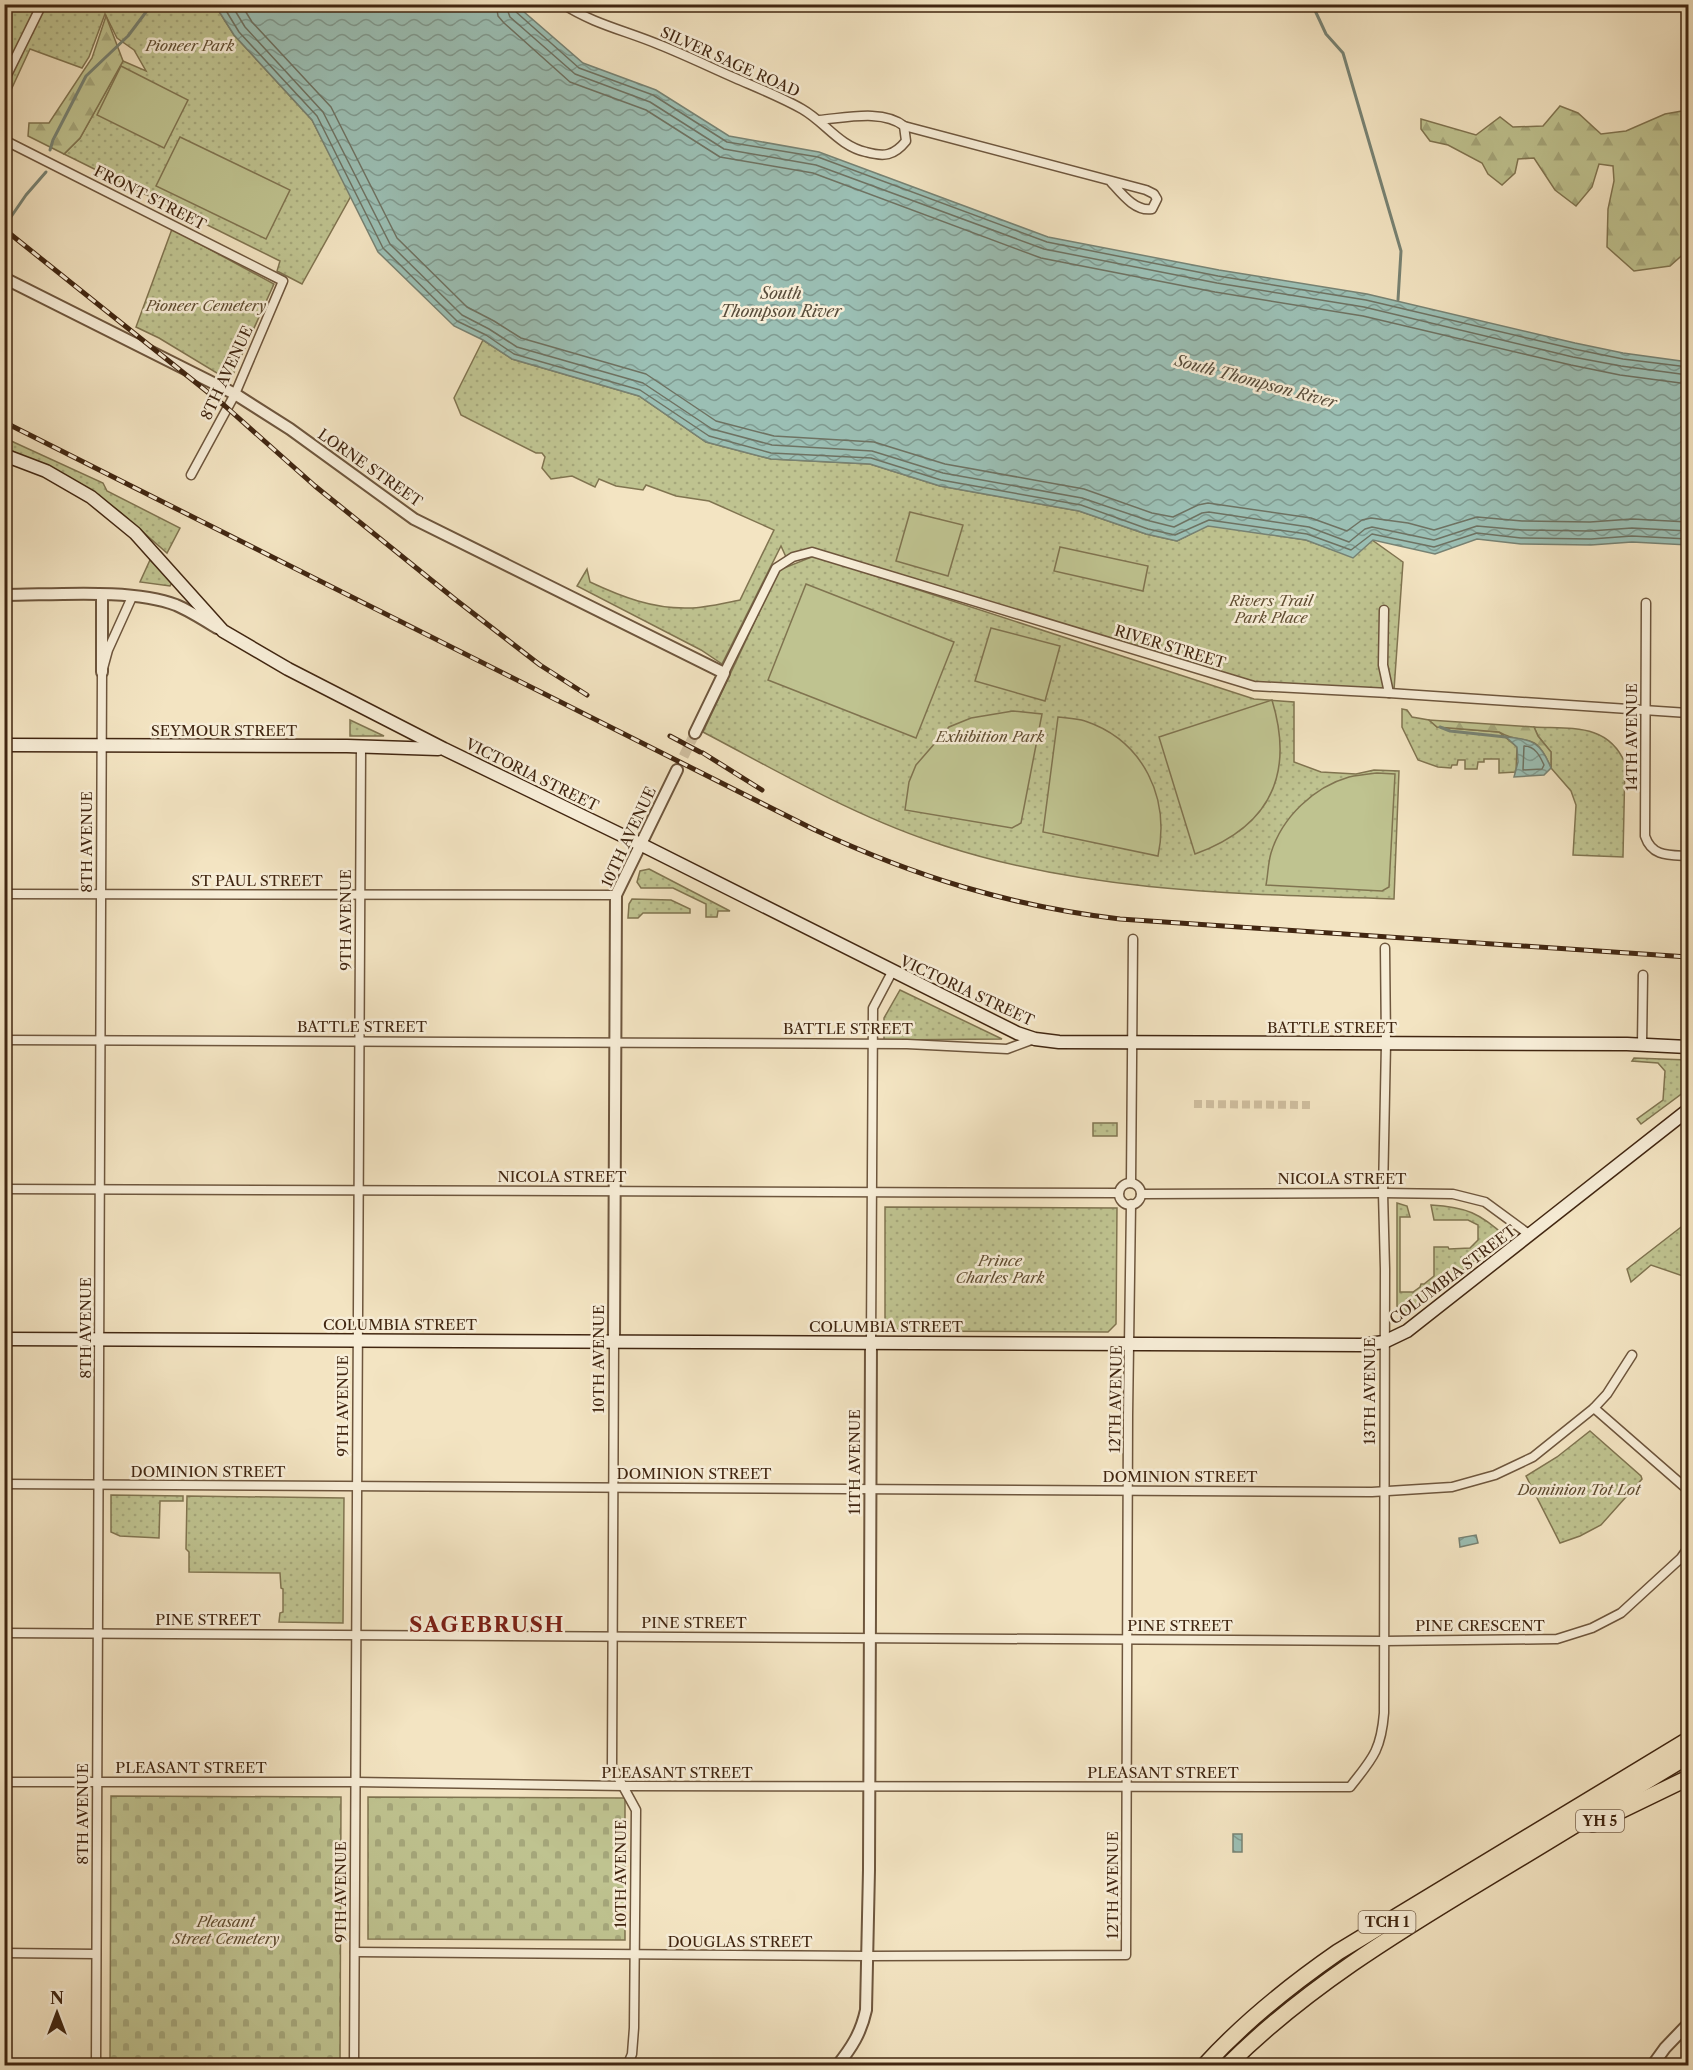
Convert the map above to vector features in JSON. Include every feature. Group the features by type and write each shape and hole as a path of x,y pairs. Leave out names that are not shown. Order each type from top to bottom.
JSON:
{"highway":[{"name":"YH 5","path":"1587,1801 1689,1729"},
{"name":"TCH 1","path":"1204,2066 1227,2041 1291,1984 1338,1952 1689,1740"},
{"name":"TCH 1","path":"1227,2066 1303,1998 1347,1966 1689,1756"},
{"name":"YH 5","path":"1512,1863 1689,1778"}],"main road":[{"path":"4,455 46,471 91,497 148,546 223,631"},
{"name":"VICTORIA STREET","path":"223,631 288,669 444,749 640,844 1000,1026 1035,1039"},
{"name":"SEYMOUR STREET","path":"4,745 444,749"},
{"name":"BATTLE STREET","path":"1035,1039 1059,1042 1685,1045"},
{"name":"COLUMBIA STREET","path":"4,1339 1361,1345 1384,1342 1407,1331 1689,1110"}],"street":[{"path":"4,81 42,4"},
{"name":"SILVER SAGE ROAD","path":"563,4 595,23 661,45 785,101 819,120 831,133 849,146 866,153 886,155 898,151 906,141 904,126"},
{"path":"819,120 886,118 904,126 1146,190 1154,194 1157,199 1156,204 1152,209 1146,210 1133,204 1111,182"},
{"name":"FRONT STREET","path":"4,140 283,281"},
{"name":"LORNE STREET","path":"4,278 235,394 290,429 414,519 724,673"},
{"name":"8TH AVENUE","path":"191,475 235,394 283,281"},
{"name":"RIVER STREET","path":"724,673 776,568 793,557 812,552 1254,686 1689,713"},
{"name":"VICTORIA STREET","path":"4,595 132,597 177,606 223,631"},
{"path":"102,595 102,672"},
{"name":"8TH AVENUE","path":"96,2066 101,1040 100,746 102,672 108,650 132,597"},
{"name":"14TH AVENUE","path":"1646,603 1645,836 1650,849 1659,853 1689,856"},
{"path":"1384,610 1383,665 1389,693"},
{"path":"695,733 724,673"},
{"name":"9TH AVENUE","path":"354,2066 361,747"},
{"name":"10TH AVENUE","path":"627,2066 632,2054 634,2028 636,1810 612,1766 616,895 677,770"},
{"name":"ST PAUL STREET","path":"4,894 616,895"},
{"path":"1131,1183 1133,939"},
{"name":"13TH AVENUE","path":"1350,1787 1376,1753 1382,1732 1385,948"},
{"name":"11TH AVENUE","path":"837,2066 862,2029 866,2010 873,1008 892,972"},
{"path":"1642,1044 1643,975"},
{"name":"BATTLE STREET","path":"4,1040 874,1044 1007,1049 1035,1039"},
{"path":"1131,1183 1139,1187 1141,1194 1139,1200 1131,1204 1123,1202 1119,1193 1123,1185 1131,1183"},
{"name":"NICOLA STREET","path":"4,1189 1119,1193"},
{"name":"NICOLA STREET","path":"1141,1194 1383,1192 1453,1194 1475,1199 1493,1207 1530,1236"},
{"name":"12TH AVENUE","path":"1126,1955 1131,1204"},
{"name":"DOMINION STREET","path":"4,1484 1384,1492 1452,1487 1495,1475 1533,1457 1594,1408 1632,1354"},
{"path":"1594,1408 1689,1490"},
{"name":"PINE CRESCENT","path":"1384,1641 1557,1639 1592,1628 1621,1613 1689,1548"},
{"name":"PINE STREET","path":"4,1633 1384,1641"},
{"name":"PLEASANT STREET","path":"4,1782 1350,1787"},
{"name":"DOUGLAS STREET","path":"355,1952 635,1956 1126,1955"},
{"path":"4,1953 96,1954"},
{"path":"1652,2066 1665,2048 1689,2024"}],"green space":[{"name":"Pioneer Park","path":"5,5 215,5 234,35 312,120 351,196 302,284 277,271 280,261 64,154 80,138 123,61 146,71 134,50 117,38 105,14 89,57 82,68 30,49 5,103"},
{"path":"106,16 123,61 80,138 64,154 28,136 29,123 49,123 92,58"},
{"path":"121,66 188,100 164,148 97,115"},
{"path":"1560,106 1578,113 1601,134 1626,131 1665,114 1688,110 1688,250 1670,266 1634,271 1607,247 1608,209 1614,181 1613,166 1599,164 1592,187 1576,206 1555,190 1534,158 1518,159 1515,173 1502,185 1488,174 1482,163 1448,145 1430,141 1421,129 1421,119 1476,135 1500,117 1513,127 1543,126"},
{"path":"180,137 290,190 266,239 156,186"},
{"name":"Pioneer Cemetery","path":"172,229 274,284 230,381 159,338 136,327"},
{"name":"Rivers Trail Park Place","path":"483,340 512,359 639,396 706,442 771,459 870,464 940,486 1079,511 1146,534 1177,541 1208,525 1306,540 1353,557 1372,540 1403,562 1394,690 1255,683 812,548 786,557 781,546 722,664 701,650 577,586 587,569 590,582 650,604 695,608 740,600 774,530 709,501 676,496 646,485 643,490 616,486 599,479 595,487 572,476 551,479 542,468 545,457 542,453 536,453 461,415 454,398"},
{"path":"9,440 103,483 107,491 180,528 167,553 120,512 81,484 8,449"},
{"path":"910,512 963,525 948,576 896,561"},
{"path":"1060,547 1148,566 1143,591 1054,571"},
{"name":"Exhibition Park","path":"814,556 1254,699 1294,702 1294,762 1321,772 1356,774 1374,770 1399,771 1394,899 1167,888 1111,882 1000,862 945,846 882,823 703,732 779,570"},
{"path":"150,560 173,581 170,586 140,582"},
{"path":"806,584 954,642 916,738 768,680"},
{"path":"991,628 1060,646 1045,701 975,681"},
{"path":"1272,700 1278,727 1280,752 1277,775 1270,795 1258,813 1241,829 1220,843 1195,854 1159,737"},
{"path":"1402,709 1407,710 1412,717 1429,720 1437,727 1499,732 1517,747 1516,772 1499,773 1499,759 1484,759 1484,762 1478,762 1477,769 1465,769 1465,760 1458,760 1457,765 1452,765 1451,768 1438,767 1418,760 1402,727"},
{"path":"1013,711 1042,714 1021,823 1012,828 905,810 909,782 916,765 949,727 971,718"},
{"path":"1058,717 1082,720 1106,730 1123,742 1137,757 1156,793 1161,834 1158,856 1043,832"},
{"path":"350,720 384,736 350,736"},
{"path":"1429,720 1534,727 1551,752 1551,768 1540,747 1529,741 1516,739 1499,732 1437,727"},
{"path":"1534,727 1587,731 1609,741 1618,750 1625,763 1623,857 1573,855 1576,805 1571,791 1551,768 1551,752"},
{"path":"1377,773 1395,774 1389,887 1382,891 1266,885 1270,857 1276,840 1283,827 1301,805 1336,782 1349,777"},
{"path":"649,869 730,911 718,911 717,917 706,917 706,904 673,888 641,888 637,882 640,871"},
{"path":"632,899 671,900 690,909 690,913 643,913 638,918 628,918 629,904"},
{"path":"900,990 1002,1039 884,1040 884,1018"},
{"path":"1634,1058 1688,1060 1688,1089 1641,1124 1637,1119 1663,1100 1665,1071 1658,1063 1632,1061"},
{"path":"1093,1123 1117,1123 1117,1136 1093,1136"},
{"path":"1397,1203 1407,1206 1410,1217 1400,1217 1400,1292 1413,1292 1434,1276 1434,1247 1470,1248 1478,1240 1478,1225 1468,1220 1434,1220 1431,1205 1454,1207 1472,1213 1488,1222 1506,1237 1407,1313 1397,1306"},
{"name":"Prince Charles Park","path":"885,1207 1117,1208 1116,1324 1108,1332 885,1331"},
{"path":"1685,1224 1688,1225 1688,1301 1684,1292 1683,1276 1651,1265 1631,1282 1627,1269"},
{"name":"Dominion Tot Lot","path":"1590,1431 1642,1479 1601,1525 1560,1543 1526,1476 1557,1457"},
{"path":"111,1495 183,1496 183,1501 160,1501 159,1538 120,1536 111,1532"},
{"path":"187,1496 344,1498 343,1623 279,1622 280,1613 283,1612 280,1573 189,1572 189,1552 186,1549"},
{"name":"Pleasant Street Cemetery","path":"111,1796 341,1797 340,2065 110,2065"},
{"path":"368,1797 625,1798 625,1940 368,1939"}],"water":[{"name":"South Thompson River","path":"215,5 516,5 583,63 656,90 729,136 819,152 1048,237 1219,270 1367,294 1575,343 1623,353 1688,362 1688,545 1632,542 1591,545 1521,544 1477,539 1435,554 1373,540 1353,558 1306,540 1208,526 1177,541 1146,534 1079,511 940,486 870,464 771,459 706,442 639,396 512,359 483,340 454,326 378,252 312,120 234,35"},
{"path":"1506,737 1523,739 1535,744 1544,753 1551,768 1544,775 1514,777 1518,762 1517,747"},
{"path":"1476,1535 1478,1543 1460,1547 1459,1538"},
{"path":"1233,1834 1242,1834 1242,1852 1233,1852"}],"waterway":[{"path":"50,150 86,76 128,36 152,4"},
{"path":"1312,4 1326,34 1343,53 1401,251 1398,300"},
{"path":"4,227 26,195 46,172"},
{"path":"1440,727 1450,731 1506,737"}],"tunnel":[{"path":"677,770 695,733"},
{"path":"1194,1104 1311,1105"}],"railway":[{"path":"4,229 225,406 315,486 456,600 540,665 587,695"},
{"path":"4,422 813,829 925,875 1040,906 1120,919 1688,957"},
{"path":"670,736 700,752"},
{"path":"703,753 762,790"}],"district":[{"name":"SAGEBRUSH","path":"487,1625"}]}
